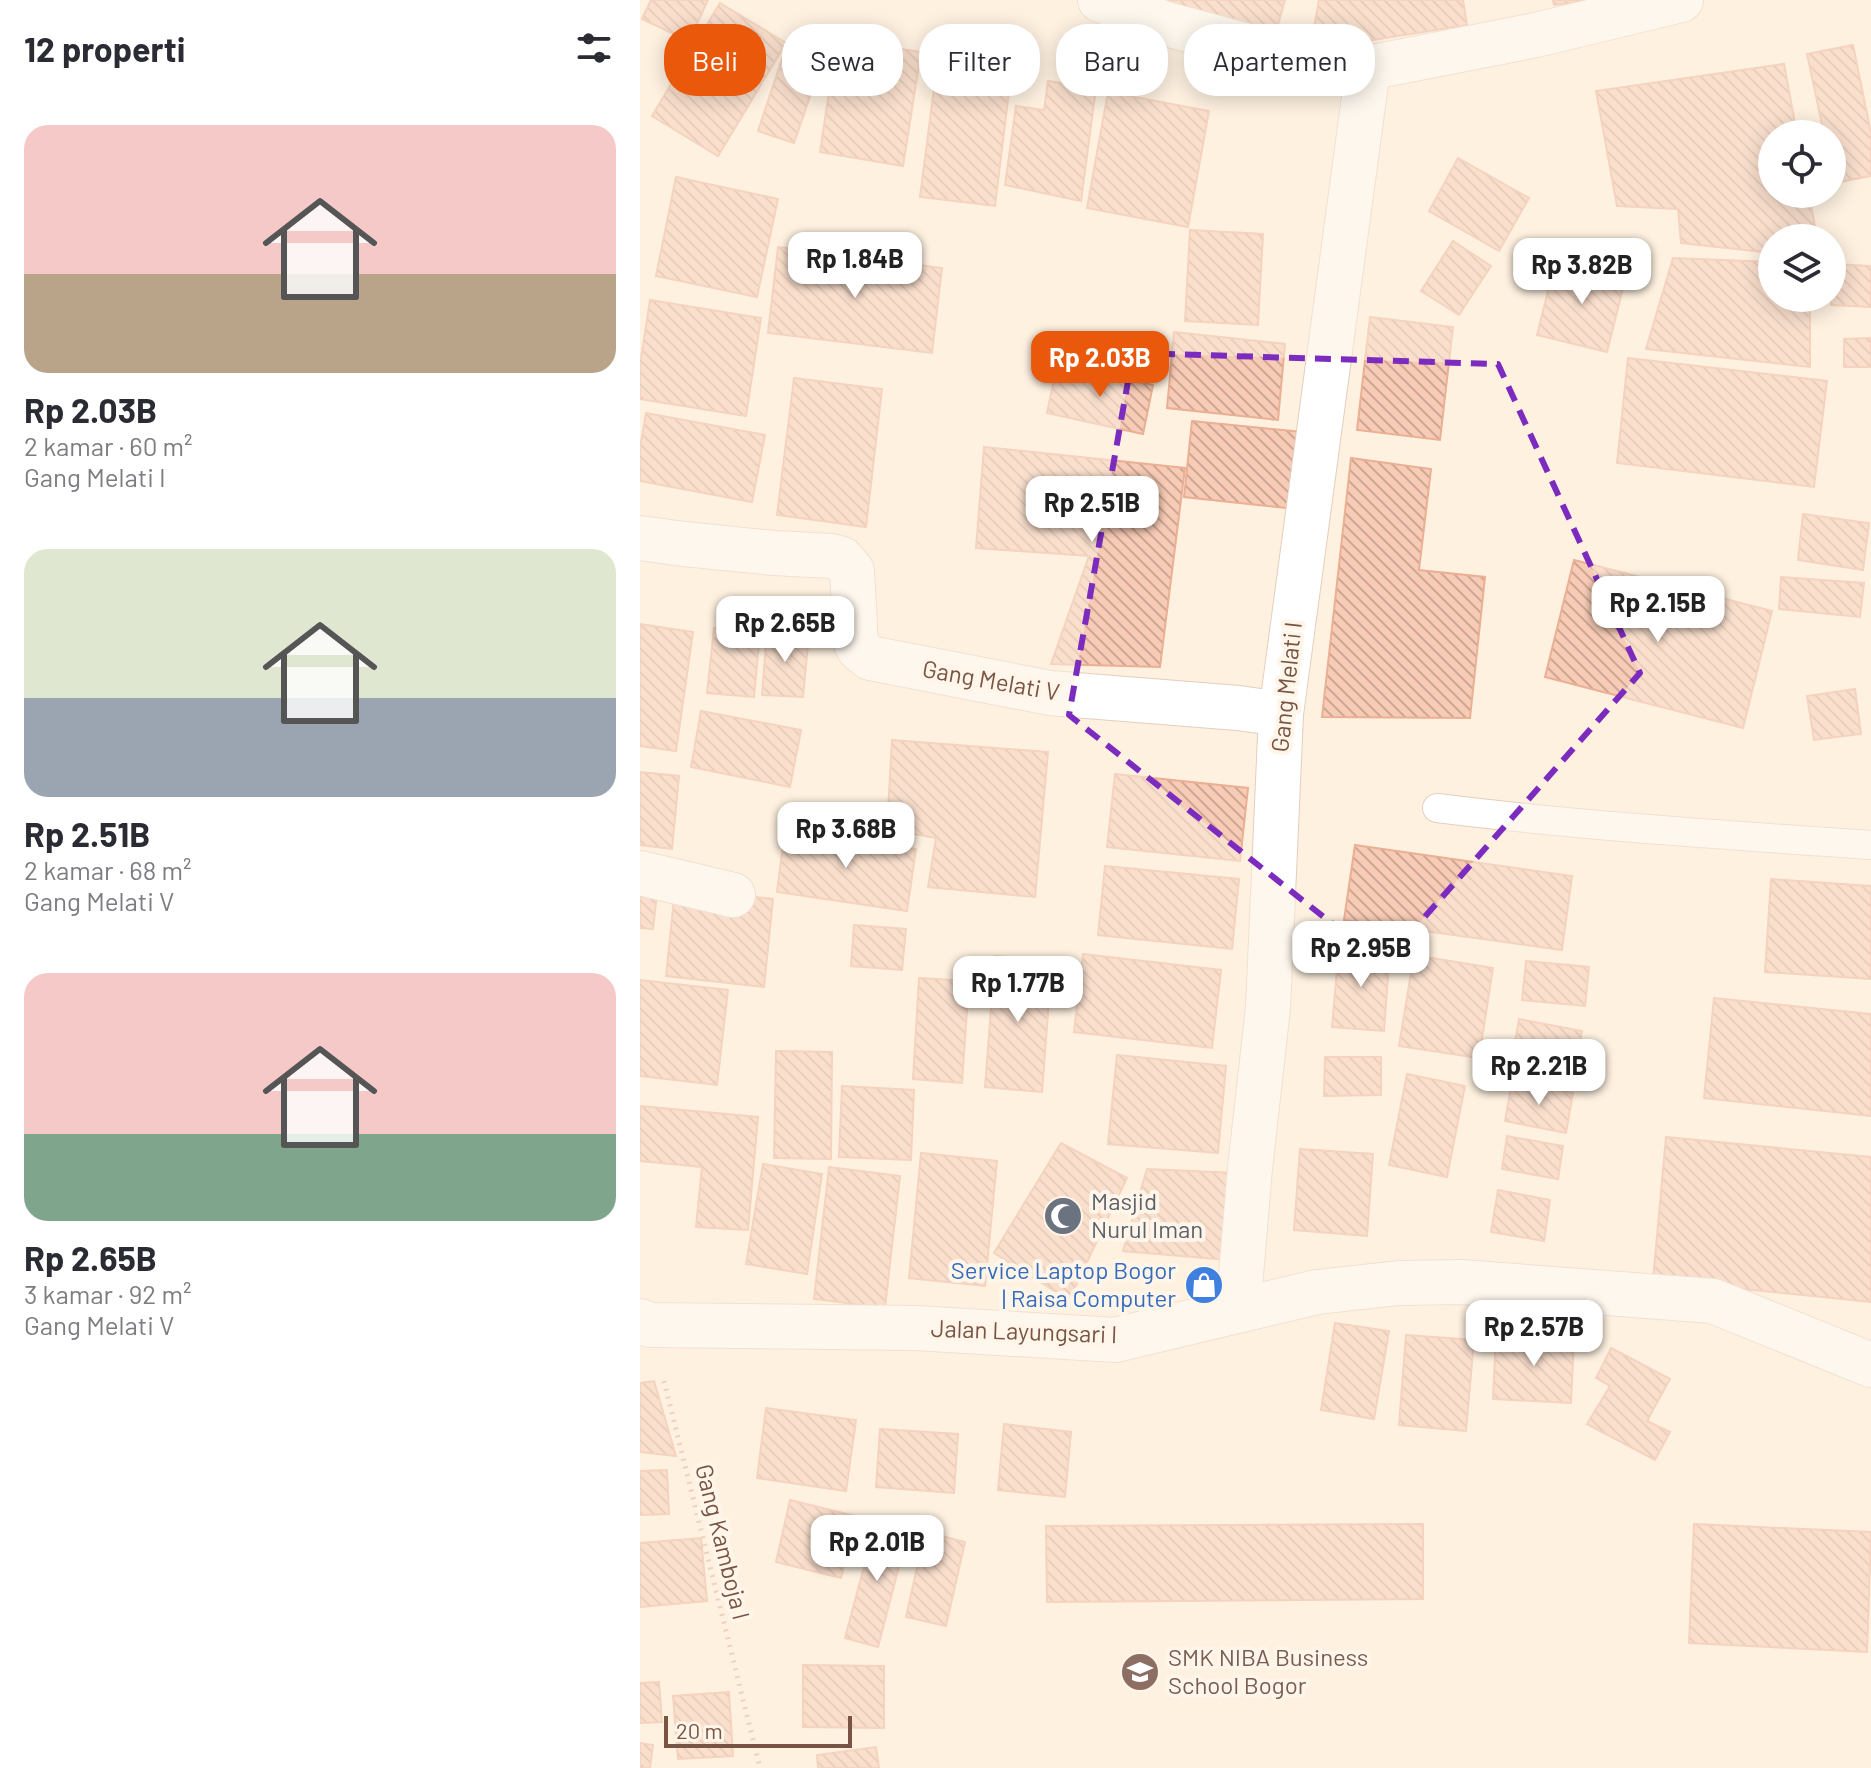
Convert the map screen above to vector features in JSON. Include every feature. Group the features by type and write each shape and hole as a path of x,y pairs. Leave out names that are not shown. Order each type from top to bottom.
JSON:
{"street":[{"path":"1100,0 1184,29"},
{"path":"1375,67 1536,35 1681,0"},
{"name":"Gang Melati I","path":"1238,1310 1268,1008 1281,714 1364,96"},
{"name":"Gang Melati V","path":"640,538 842,559 852,571 856,644 870,658 1050,693 1281,714"},
{"path":"640,873 733,895"},
{"name":"Jalan Layungsari I","path":"643,1327 916,1328 1115,1340 1317,1292 1399,1283 1461,1282 1713,1301 1871,1365"}],"lane":[{"path":"1437,808 1703,834 1871,845"}],"path":[{"name":"Gang Kamboja I","path":"643,1327 760,1768"}],"highlighted area":[{"path":"1133,353 1498,364 1640,673 1383,964 1069,715"}],"building":[{"path":"651,0 708,0 697,24 664,24 664,29 642,19"},
{"path":"1128,0 1285,0 1278,24 1211,24"},
{"path":"1319,0 1463,0 1467,25 1375,40 1375,24 1315,24"},
{"path":"1553,0 1595,0 1554,5"},
{"path":"720,3 755,24 707,24"},
{"path":"766,31 782,41 782,50 766,76"},
{"path":"1853,45 1871,133 1871,176 1846,181 1846,120 1821,120 1807,54"},
{"path":"903,49 919,52 903,166 820,152 828,96 903,96"},
{"path":"782,59 782,96 810,96 794,143 758,131"},
{"path":"1784,64 1794,120 1758,120 1758,208 1812,208 1814,224 1758,224 1758,251 1681,243 1678,209 1617,206 1596,91"},
{"path":"1048,81 1056,82 1056,96 1095,96 1081,201 1005,185 1016,106 1044,110"},
{"path":"664,96 754,96 718,156 652,116"},
{"path":"933,96 1008,96 995,206 920,197"},
{"path":"1107,96 1129,96 1209,111 1188,227 1087,208"},
{"path":"1458,158 1529,198 1499,251 1429,211"},
{"path":"676,177 778,199 757,297 656,276"},
{"path":"1190,230 1263,234 1258,325 1185,321"},
{"path":"1453,241 1491,266 1459,315 1421,291"},
{"path":"778,247 942,268 932,353 768,333"},
{"path":"1673,258 1758,261 1758,312 1810,312 1810,367 1646,349"},
{"path":"1556,259 1626,276 1607,352 1537,335"},
{"path":"1846,265 1871,266 1871,307 1846,306"},
{"path":"650,300 761,318 746,416 640,399 640,365"},
{"path":"1370,317 1453,327 1440,440 1357,430"},
{"path":"1174,332 1285,344 1278,420 1167,408"},
{"path":"1871,338 1871,367 1844,367 1844,339"},
{"path":"1628,358 1827,381 1814,487 1617,463"},
{"path":"1057,365 1153,385 1143,434 1047,413"},
{"path":"794,378 882,389 866,527 777,515"},
{"path":"646,413 765,435 752,502 640,481 640,448"},
{"path":"1192,421 1302,432 1295,509 1184,497"},
{"path":"984,447 1185,468 1160,667 1051,664 1089,556 976,548"},
{"path":"1351,458 1431,469 1419,570 1485,577 1470,718 1322,717"},
{"path":"1803,514 1869,523 1863,570 1798,560"},
{"path":"1574,560 1772,611 1743,728 1545,677"},
{"path":"1781,577 1864,583 1860,617 1779,609"},
{"path":"640,624 693,632 676,751 640,746"},
{"path":"714,628 760,633 754,697 707,693"},
{"path":"767,630 809,634 803,697 762,695"},
{"path":"1855,689 1861,734 1814,740 1807,696"},
{"path":"701,711 801,730 790,787 691,767"},
{"path":"892,740 1048,752 1035,897 928,887 936,838 887,829"},
{"path":"640,772 679,776 672,849 640,845"},
{"path":"1115,774 1248,788 1240,861 1107,847"},
{"path":"785,830 916,849 907,911 777,892"},
{"path":"1355,845 1572,876 1562,950 1344,920"},
{"path":"1105,866 1239,879 1232,949 1098,935"},
{"path":"1771,879 1871,886 1871,979 1765,972"},
{"path":"640,883 658,885 653,929 640,928"},
{"path":"675,889 773,899 764,987 666,976"},
{"path":"854,925 906,929 902,970 851,966"},
{"path":"1339,946 1390,950 1384,1031 1332,1027"},
{"path":"1083,954 1221,970 1212,1048 1074,1032"},
{"path":"1414,955 1493,968 1479,1058 1399,1046"},
{"path":"995,956 1052,961 1042,1092 985,1087"},
{"path":"1526,961 1589,967 1585,1006 1522,1000"},
{"path":"919,978 969,981 962,1083 913,1079"},
{"path":"640,980 728,990 717,1085 640,1076"},
{"path":"1714,998 1871,1014 1871,1116 1704,1098"},
{"path":"1519,1019 1582,1031 1575,1071 1512,1059"},
{"path":"776,1051 832,1052 831,1159 774,1158"},
{"path":"1117,1055 1226,1066 1218,1153 1108,1144"},
{"path":"1325,1057 1381,1057 1381,1095 1324,1096"},
{"path":"1407,1074 1465,1086 1447,1177 1389,1165"},
{"path":"1512,1082 1573,1093 1566,1133 1505,1121"},
{"path":"842,1086 914,1090 911,1160 839,1157"},
{"path":"640,1106 758,1117 748,1230 696,1227 702,1167 640,1161"},
{"path":"1507,1136 1563,1146 1558,1179 1502,1169"},
{"path":"1666,1137 1871,1157 1871,1302 1653,1280"},
{"name":"Masjid Nurul Iman","path":"1061,1143 1127,1178 1069,1300 994,1253"},
{"path":"1300,1149 1373,1154 1367,1236 1294,1230"},
{"path":"921,1153 997,1161 985,1286 909,1278"},
{"path":"763,1164 822,1174 807,1274 746,1264"},
{"path":"829,1167 900,1176 885,1308 814,1299"},
{"path":"1147,1169 1235,1173 1228,1260 1123,1251"},
{"path":"1498,1190 1550,1200 1544,1241 1491,1232"},
{"path":"1335,1323 1389,1331 1374,1419 1321,1410"},
{"path":"1496,1334 1574,1338 1571,1403 1493,1399"},
{"path":"1406,1335 1474,1340 1466,1431 1399,1425"},
{"path":"1611,1348 1670,1379 1647,1421 1670,1432 1655,1460 1587,1424 1610,1386 1596,1378"},
{"path":"654,1381 676,1456 640,1452 640,1383"},
{"path":"766,1408 856,1420 846,1491 757,1478"},
{"path":"1004,1424 1071,1432 1065,1497 998,1490"},
{"path":"880,1429 958,1434 954,1493 876,1487"},
{"path":"667,1470 669,1514 640,1515 640,1471"},
{"path":"790,1500 855,1516 841,1578 776,1562"},
{"path":"877,1518 909,1528 878,1647 845,1638"},
{"path":"1423,1524 1423,1599 1047,1602 1046,1526"},
{"path":"1694,1524 1871,1532 1867,1652 1689,1643"},
{"path":"925,1532 965,1542 946,1626 906,1617"},
{"path":"701,1538 707,1601 640,1607 640,1543"},
{"path":"803,1665 884,1666 884,1728 803,1727"},
{"path":"659,1682 662,1722 640,1723 640,1683"},
{"path":"729,1692 733,1756 678,1759 673,1696"},
{"path":"640,1743 653,1745 650,1768 640,1768"},
{"path":"876,1747 879,1768 818,1768 817,1755"}],"place":[{"name":"Masjid Nurul Iman","path":"1063,1216"},
{"name":"Service Laptop Bogor | Raisa Computer","path":"1204,1285"},
{"name":"SMK NIBA Business School Bogor","path":"1140,1672"}]}
